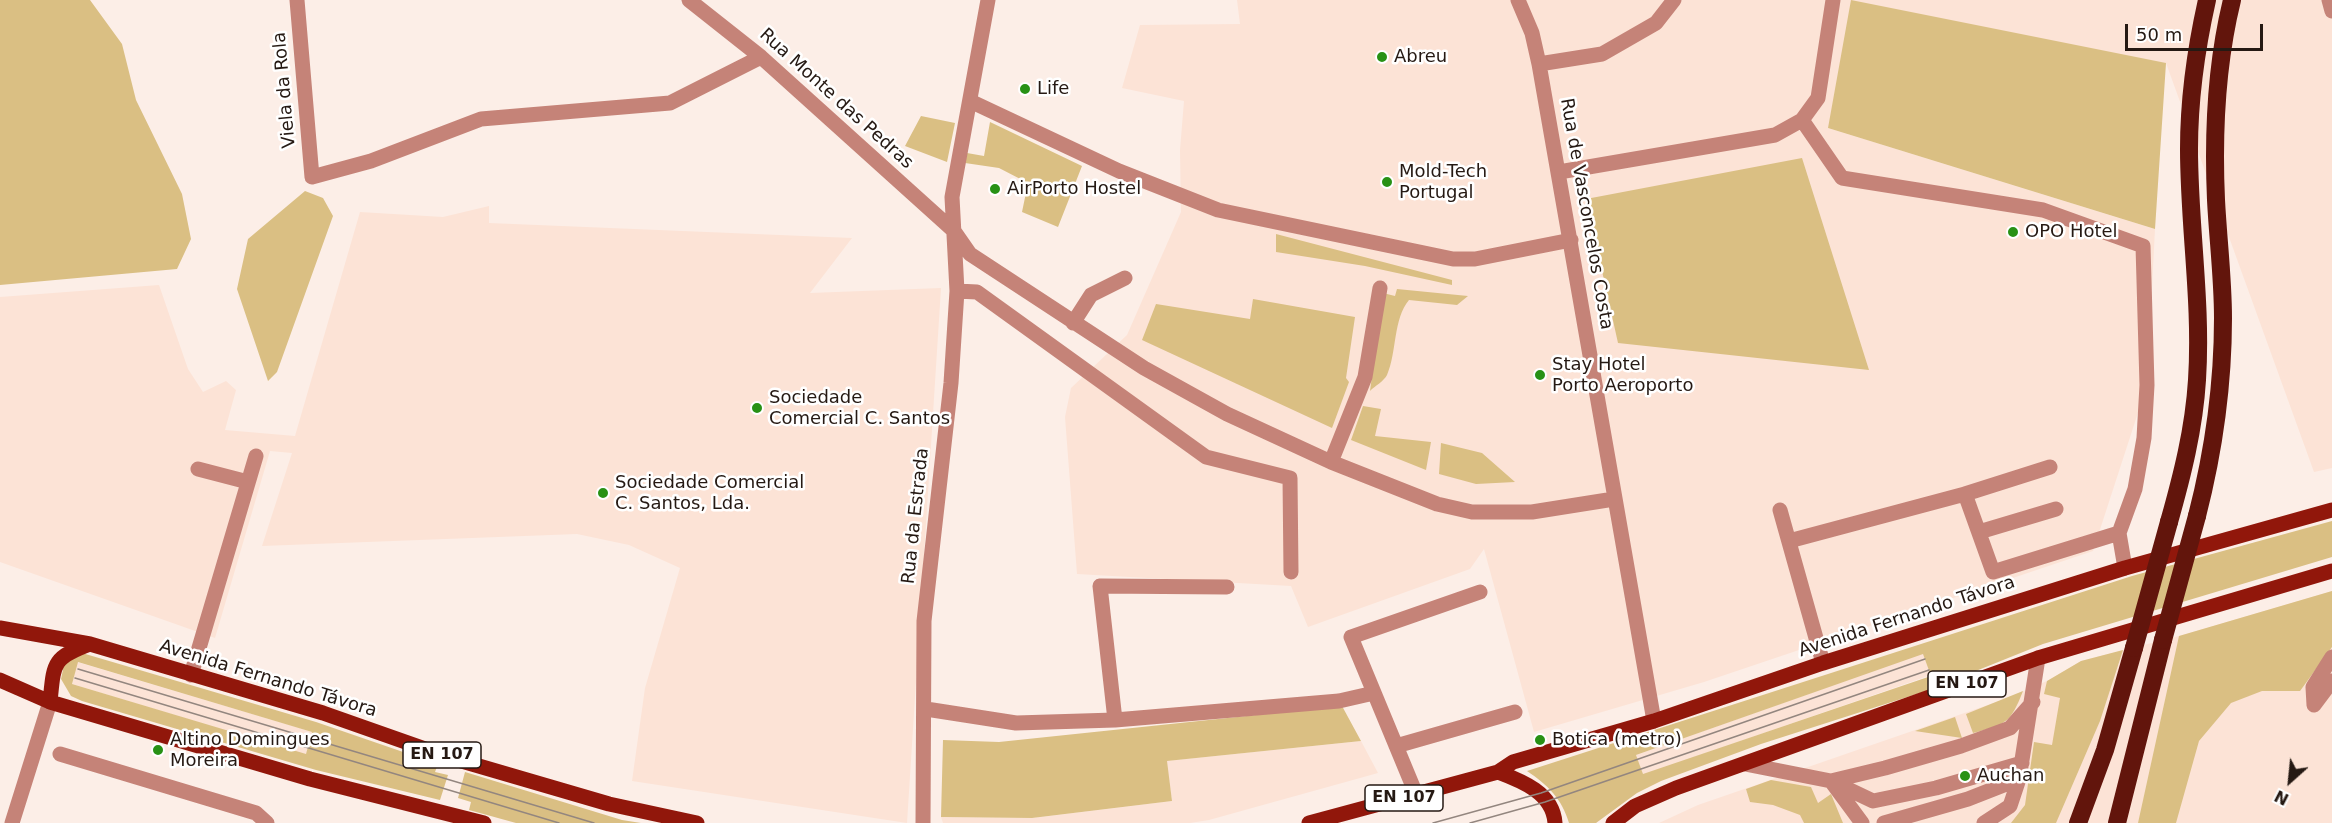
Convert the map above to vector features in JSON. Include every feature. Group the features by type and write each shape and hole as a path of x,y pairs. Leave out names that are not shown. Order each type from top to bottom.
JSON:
{"highway":[{"path":"2079,823 2120,704 2188,446 2197,380 2198,341 2190,189 2190,110 2207,0"},
{"path":"2117,823 2197,516 2217,430 2221,391 2223,317 2216,199 2216,124 2222,55 2232,0"},
{"path":"2123,823 2130,776"}],"main road":[{"name":"Avenida Fernando Távora","path":"1309,823 1498,772 1513,762 1654,721 1823,663 2126,568 2332,510"},
{"name":"EN 107","path":"1613,823 1635,806 2038,658 2332,571"},
{"name":"Avenida Fernando Távora","path":"0,628 90,644 324,713 448,757 609,804 697,823"},
{"path":"50,702 52,682 59,660 66,653 90,644"},
{"path":"0,680 50,702 310,779 484,823"},
{"path":"1498,772 1522,781 1540,794 1554,817 1554,823"}],"street":[{"name":"Viela da Rola","path":"297,0 312,177 371,161 481,119 670,103 761,57"},
{"name":"Rua Monte das Pedras","path":"689,0 761,57 954,231 970,254 1144,368 1227,414 1331,462 1437,504 1472,512 1532,512 1614,499"},
{"name":"Rua da Estrada","path":"923,823 926,709 924,621 951,383 957,291 952,196 988,0"},
{"name":"Rua de Vasconcelos Costa","path":"1518,0 1532,33 1539,64 1654,721"},
{"path":"1539,64 1602,54 1656,23 1674,0"},
{"path":"1559,172 1775,135 1802,120 1818,98 1833,0"},
{"path":"2329,0 2332,11"},
{"path":"970,101 1119,171 1218,210 1453,259 1475,259 1571,240"},
{"path":"1802,120 1842,178 2043,210 2143,246 2147,385 2144,438 2135,489 2119,533 2126,568"},
{"path":"1074,323 1091,295 1125,278"},
{"path":"1331,462 1365,377 1380,288"},
{"path":"957,291 977,292 1206,457 1290,478 1291,572"},
{"path":"191,675 256,456"},
{"path":"1789,541 1965,494 2050,467"},
{"path":"198,469 248,482"},
{"path":"1965,494 1993,572 2119,533"},
{"path":"1979,532 2056,509"},
{"path":"1780,510 1823,663"},
{"path":"1115,720 1100,586 1227,587"},
{"path":"1416,794 1351,637 1480,592"},
{"path":"2332,657 2313,687 2314,705 2332,681"},
{"path":"1984,823 2010,806 2019,779 2033,702 2038,658"},
{"path":"926,709 1016,723 1115,720 1339,700 1374,693"},
{"path":"12,823 50,702"},
{"path":"1831,781 1961,746 2010,728 2033,702"},
{"path":"1396,746 1515,712"},
{"path":"60,754 256,813 267,823"},
{"path":"1745,764 1831,781 1873,801 1936,788 2022,763"},
{"path":"1884,823 1968,799 2019,779"},
{"path":"1831,781 1862,823"}],"shaded area":[{"path":"0,0 90,0 122,44 136,100 182,194 191,239 177,269 0,285"},
{"path":"1237,0 2332,0 2332,468 2314,472 2166,63 1828,128 2155,229 2147,385 2093,551 1704,682 1534,732 1484,549 1470,569 1308,627 1291,586 1077,574 1065,417 1071,388 1127,335 1181,212 1180,150 1184,101 1122,88 1140,25 1240,24"},
{"path":"1851,0 2166,63 2155,229 1828,128"},
{"path":"921,116 955,123 947,162 905,146"},
{"path":"990,122 1082,166 1058,227 1022,212 1028,183 999,168 965,163 967,153 984,156"},
{"path":"1802,158 1869,370 1618,343 1586,199"},
{"path":"305,191 323,198 333,216 277,372 268,381 237,289 248,239"},
{"name":"Sociedade Comercial C. Santos, Lda.","path":"489,206 489,223 852,238 810,293 941,288 907,823 632,781 645,688 680,568 629,545 577,534 262,546 292,453 270,451 215,638 0,562 0,297 159,285 188,369 203,392 226,381 236,390 225,430 295,436 360,212 443,217"},
{"path":"1276,234 1452,280 1452,285 1365,266 1276,252"},
{"path":"1397,289 1468,296 1457,305 1409,300 1400,316 1387,375 1370,391 1383,293 1395,296"},
{"path":"1253,299 1355,317 1346,378 1349,382 1332,428 1142,340 1156,304 1250,319"},
{"path":"1363,406 1381,409 1375,436 1431,442 1426,470 1351,440"},
{"path":"1441,443 1482,453 1515,482 1476,484 1439,474"},
{"path":"2332,521 2332,557 2043,644 1926,691 1761,744 1661,781 1637,793 1596,823 1569,823 1553,793 1527,771 2132,576","holes":["1923,654 1931,676 1643,774 1636,755"]},
{"path":"2332,591 2332,823 1659,823 1698,805 2005,699 2047,681 2081,661 2179,636"},
{"path":"2332,591 2332,647 2300,691 2262,691 2231,703 2199,741 2176,823 2138,823 2179,636"},
{"path":"2123,650 2100,721 2056,823 2011,823 2025,805 2034,742 2052,745 2060,698 2044,694 2047,681 2081,661"},
{"path":"82,653 316,722 438,764 435,772 448,775 440,800 316,770 82,701 71,696 61,679 64,665","holes":["78,662 312,732 306,754 72,684"]},
{"path":"1923,653 1931,675 1643,775 1636,755"},
{"path":"77,662 313,732 306,755 72,684"},
{"path":"2023,691 2006,721 1973,733 1966,714"},
{"path":"1342,706 1361,741 1167,761 1172,801 1032,818 941,817 943,740 999,742"},
{"path":"1955,717 1962,738 1915,731"},
{"path":"1361,741 1378,773 1209,820 1190,823 943,823 941,817 1032,818 1172,801 1166,761"},
{"path":"465,772 622,820 641,823 516,823 469,810 471,802 458,798"},
{"path":"1771,780 1811,787 1818,803 1831,794 1843,823 1804,823 1800,815 1773,805 1750,802 1746,789"}],"tram line":[{"path":"1433,823 1541,793 1925,659"},
{"path":"78,669 594,823"},
{"path":"1470,823 1545,802 1929,670"},
{"path":"75,678 559,823"}],"place":[{"name":"Abreu","path":"1382,57"},
{"name":"Life","path":"1025,89"},
{"name":"Mold-Tech Portugal","path":"1387,182"},
{"name":"AirPorto Hostel","path":"995,189"},
{"name":"OPO Hotel","path":"2013,232"},
{"name":"Stay Hotel Porto Aeroporto","path":"1540,375"},
{"name":"Sociedade Comercial C. Santos","path":"757,408"},
{"name":"Sociedade Comercial C. Santos, Lda.","path":"603,493"},
{"name":"Botica (metro)","path":"1540,740"},
{"name":"Altino Domingues Moreira","path":"158,750"},
{"name":"Auchan","path":"1965,776"}]}
